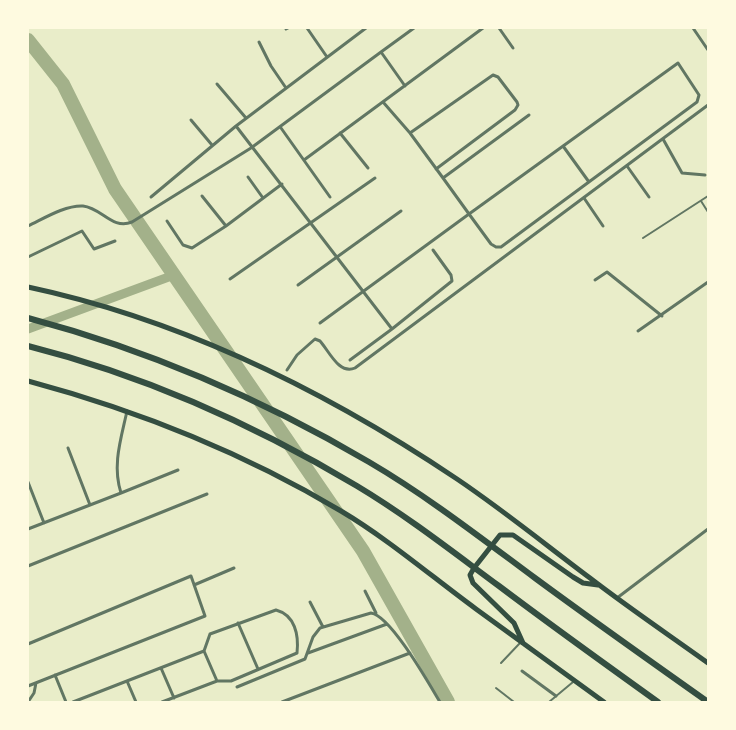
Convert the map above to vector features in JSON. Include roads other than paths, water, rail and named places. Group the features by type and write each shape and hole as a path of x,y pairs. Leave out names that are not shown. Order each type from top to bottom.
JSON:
{"highway":[{"path":"28,318 147,356 208,379 277,411 371,463 450,515 708,702"},
{"path":"28,346 113,372 180,397 282,444 393,510 658,702"}],"main road":[{"path":"28,286 66,295 143,318 267,369 344,409 459,481 708,664"},
{"path":"28,381 127,411 208,444 273,474 342,512 604,702"},
{"path":"522,642 514,623 473,583 470,576 500,535 513,535 573,577 590,585 599,585"}],"street":[{"path":"308,28 326,57"},
{"path":"151,197 246,118 364,28"},
{"path":"28,226 66,210 83,206 120,224 132,222 156,209 252,148 414,28"},
{"path":"304,160 482,28"},
{"path":"499,28 513,48"},
{"path":"693,28 708,50"},
{"path":"259,42 271,66 286,88"},
{"path":"381,52 405,86"},
{"path":"320,323 362,291 469,214 678,62 699,95 697,102 501,247 491,244 469,214 443,178 436,170 410,133 383,102"},
{"path":"410,133 494,75 498,77 517,102 518,105 515,110 436,170"},
{"path":"217,84 246,118"},
{"path":"287,370 297,354 314,339 320,341 342,368 350,370 355,368 708,105"},
{"path":"443,178 529,115"},
{"path":"191,120 212,145"},
{"path":"236,126 392,329"},
{"path":"281,128 330,197"},
{"path":"340,134 368,168"},
{"path":"663,139 682,173 705,176"},
{"path":"562,146 589,182"},
{"path":"627,166 649,197"},
{"path":"248,178 264,198"},
{"path":"230,279 375,178"},
{"path":"167,221 183,245 189,248 226,226 282,184"},
{"path":"202,196 226,226"},
{"path":"584,198 603,226"},
{"path":"298,285 401,211"},
{"path":"28,257 82,232 94,249 115,242"},
{"path":"350,360 452,281 451,275 433,250"},
{"path":"595,280 607,272 662,316"},
{"path":"638,331 708,282"},
{"path":"121,493 116,475 116,459 127,411"},
{"path":"68,448 90,505"},
{"path":"28,529 178,470"},
{"path":"28,482 44,523"},
{"path":"28,566 207,494"},
{"path":"616,598 708,529"},
{"path":"194,585 234,568"},
{"path":"28,644 191,576 205,616 28,686"},
{"path":"365,591 376,614 387,624 410,653 440,702"},
{"path":"310,602 323,627"},
{"path":"162,702 217,681 231,681 297,653 296,628 284,612 276,610 210,634 204,651 217,681"},
{"path":"237,687 302,661 308,653 312,637 323,627 364,614 376,614"},
{"path":"238,623 258,670"},
{"path":"308,653 387,624"},
{"path":"73,702 204,651"},
{"path":"282,702 410,653"},
{"path":"161,668 174,698"},
{"path":"522,671 556,696"},
{"path":"55,675 66,702"},
{"path":"127,681 136,702"},
{"path":"28,702 34,694 36,682"}],"lane":[{"path":"643,238 708,196"},
{"path":"701,201 708,212"},
{"path":"500,663 522,642"},
{"path":"549,702 575,681"},
{"path":"496,688 514,702"}],"waterway":[{"path":"28,40 63,84 115,189 363,551 448,702"},
{"path":"28,329 174,275"}]}
